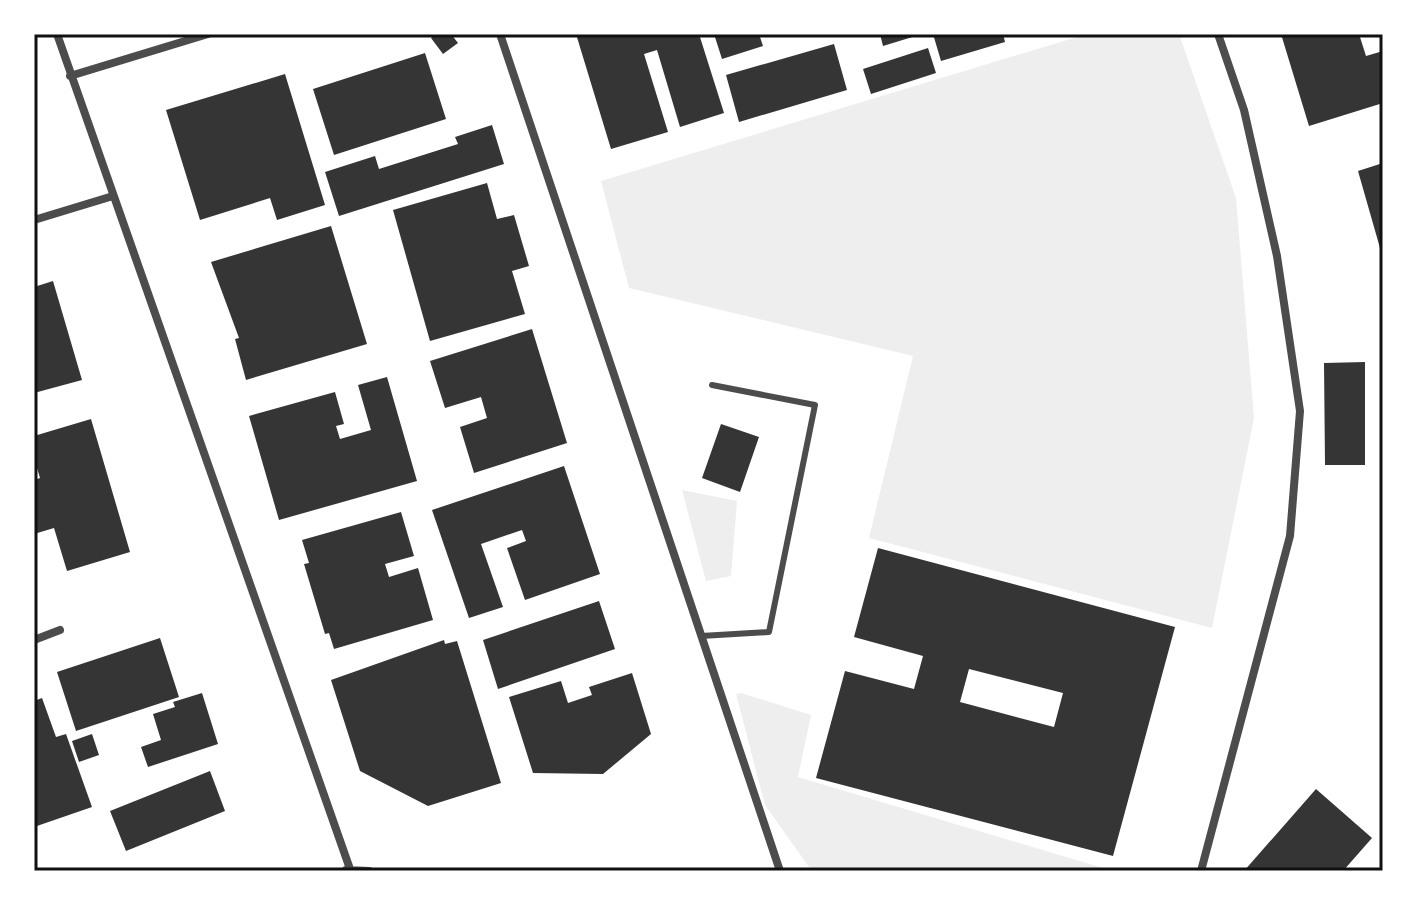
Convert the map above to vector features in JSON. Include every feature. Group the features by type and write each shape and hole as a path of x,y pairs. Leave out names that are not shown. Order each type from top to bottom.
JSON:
{"street":[{"path":"57,34 347,870 369,871"},
{"path":"70,76 208,34"},
{"path":"500,34 780,871"},
{"path":"1201,871 1290,536 1300,411 1277,256 1244,110 1218,34"},
{"path":"34,220 113,196"},
{"path":"34,640 60,630"}],"lane":[{"path":"701,636 769,632 815,405 712,385"}],"shaded area":[{"path":"1087,34 1179,34 1236,198 1254,418 1212,628 869,538 913,356 629,288 601,181"},
{"path":"682,490 737,501 731,576 706,581"},
{"path":"736,694 811,715 798,777 1113,871 822,871 809,867 765,805"}],"building":[{"path":"436,34 451,34 458,43 443,54 431,38"},
{"path":"576,34 699,34 724,113 680,127 657,50 644,54 668,132 611,149"},
{"path":"714,34 759,34 763,46 722,59"},
{"path":"880,34 919,34 919,35 883,46"},
{"path":"933,34 1003,34 1005,42 941,61"},
{"path":"1281,34 1359,34 1366,56 1383,51 1383,103 1309,126"},
{"path":"834,44 847,90 739,122 726,75"},
{"path":"928,48 936,73 871,94 863,69"},
{"path":"425,53 446,119 334,155 313,89"},
{"path":"285,74 325,205 277,220 270,198 200,220 166,110"},
{"path":"492,125 504,164 339,216 325,172 375,156 379,169 458,144 455,137"},
{"path":"1383,163 1383,254 1382,255 1358,171"},
{"path":"487,183 497,219 514,215 529,266 512,271 525,314 430,341 393,210"},
{"path":"331,226 367,344 246,380 235,339 239,338 211,262"},
{"path":"53,281 82,380 34,393 34,287"},
{"path":"532,329 567,443 474,473 460,427 487,418 481,397 445,408 430,361"},
{"path":"1365,362 1365,465 1325,465 1324,363"},
{"path":"387,377 417,481 279,520 249,416 335,392 344,424 336,426 340,439 371,430 358,385"},
{"path":"91,419 130,552 67,571 54,528 34,534 34,480 40,478 34,458 34,436"},
{"path":"721,424 759,437 740,492 702,478"},
{"path":"564,466 600,574 525,600 507,548 526,541 522,530 481,544 503,607 469,618 432,510"},
{"path":"401,512 414,556 385,564 389,577 418,568 433,620 334,649 329,633 325,634 304,564 309,563 302,540"},
{"path":"878,548 1175,627 1113,856 816,778 845,671 914,689 923,656 854,637","holes":["969,669 1063,693 1054,727 960,702"]},
{"path":"599,601 615,649 498,689 483,640"},
{"path":"160,638 179,697 76,731 57,672"},
{"path":"444,640 445,644 457,641 501,783 428,806 360,771 331,680"},
{"path":"632,673 651,734 603,774 533,773 509,697 561,681 568,703 592,695 589,687"},
{"path":"202,693 218,744 148,767 141,747 161,740 153,714 175,707 173,702"},
{"path":"42,698 56,737 66,734 92,807 34,827 34,701"},
{"path":"92,734 99,755 79,762 72,741"},
{"path":"210,771 225,811 126,851 110,811"},
{"path":"1316,789 1372,838 1343,871 1244,871"}]}
